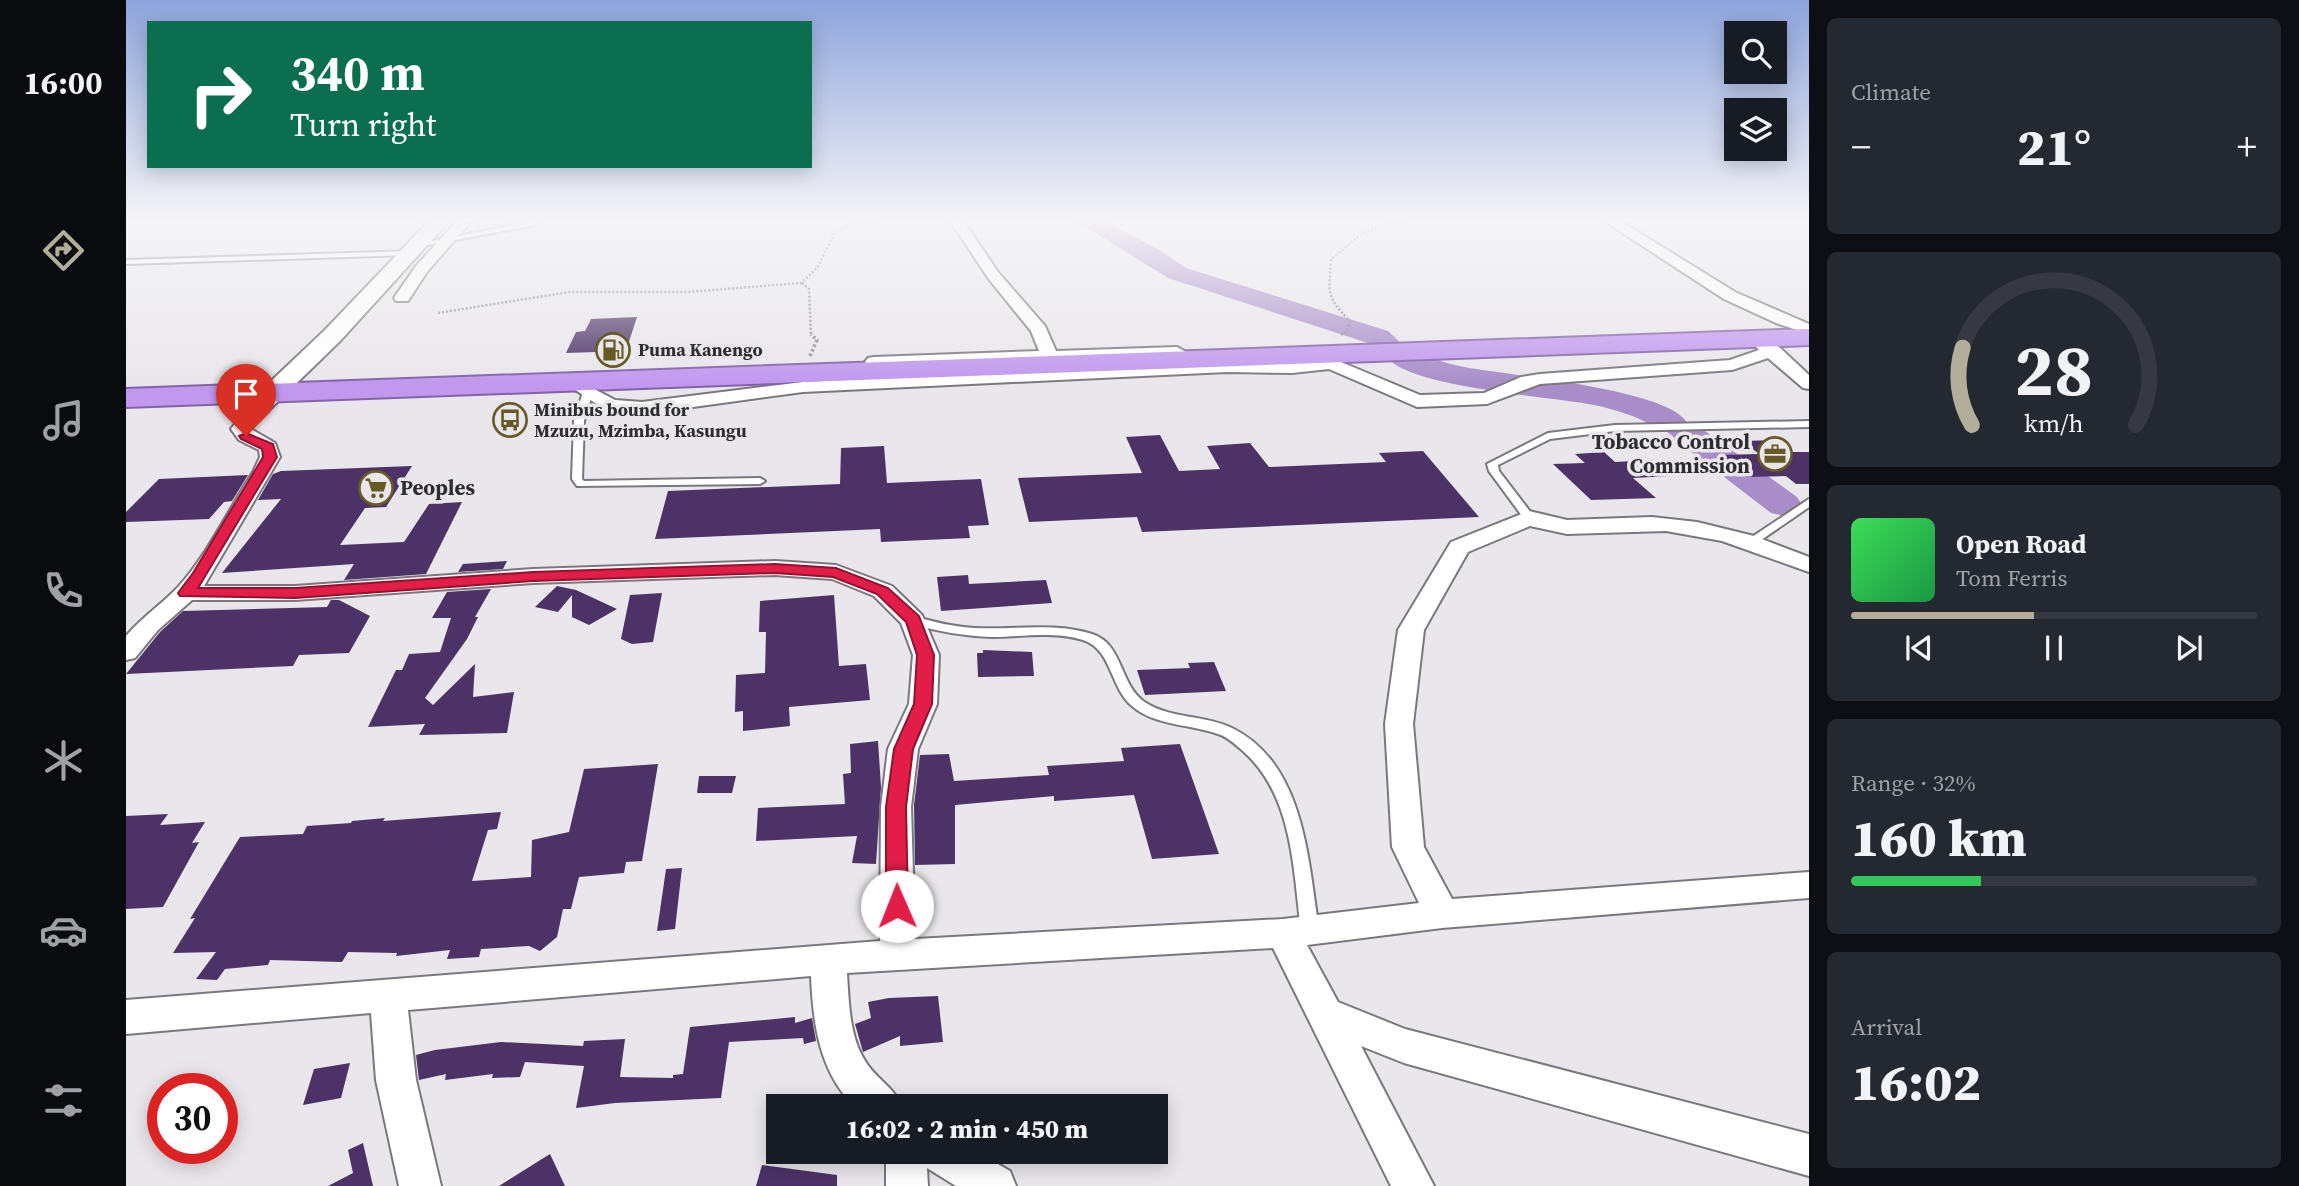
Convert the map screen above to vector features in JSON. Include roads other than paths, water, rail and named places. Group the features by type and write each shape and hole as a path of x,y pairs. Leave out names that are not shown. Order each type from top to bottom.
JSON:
{"highway":[{"path":"126,411 266,400 670,378 1269,356 1322,359 1764,345 1809,337"},
{"path":"126,398 266,400 586,390 656,384 670,378"}],"main road":[{"path":"266,400 333,335 389,274"}],"street":[{"path":"402,298 417,274"},
{"path":"993,274 1039,330 1049,356"},
{"path":"1694,274 1731,298 1775,318 1809,329"},
{"path":"586,390 611,405 642,408 803,387 1227,367 1292,368 1322,359 1407,398 1448,402 1487,398 1527,381 1540,379 1732,365 1764,345 1809,384"},
{"path":"670,378 701,371 804,365 1049,356 1192,352 1269,356"},
{"path":"126,652 149,625 186,593 200,575 270,457 268,447 246,436 241,429 266,400"},
{"path":"1442,914 1408,847 1399,724 1411,630 1459,547 1529,518 1567,527 1679,526 1750,543 1809,565"},
{"path":"186,593 295,593 533,576 775,568 836,572 883,591 913,620 926,655 923,704 903,749 896,807 898,955"},
{"path":"126,1017 828,959 1296,932 1442,914 1809,885"},
{"path":"1296,932 1327,1015 1413,1186"},
{"path":"828,959 833,1030 838,1049 853,1077 870,1094"},
{"path":"388,996 396,1080 420,1186"},
{"path":"1327,1015 1404,1046 1809,1155"},
{"path":"906,1164 907,1186"},
{"path":"959,1164 995,1186"}],"lane":[{"path":"586,390 579,421 578,479 581,484 760,481"},
{"path":"1529,518 1493,471 1492,464 1548,436 1615,428 1809,424"},
{"path":"1750,543 1809,502"},
{"path":"913,620 937,629 960,633 1076,634 1095,639 1110,651 1125,688 1136,703 1153,712 1227,731 1256,752 1280,782 1294,828 1296,932"}],"waterway":[{"path":"1181,274 1378,337 1390,346"},
{"path":"1401,357 1422,366 1458,375 1622,402 1673,423"},
{"path":"1687,433 1784,505"}],"place":[{"name":"Puma Kanengo","path":"613,350"},
{"name":"Minibus bound for Mzuzu, Mzimba, Kasungu","path":"510,420"},
{"name":"Tobacco Control Commission","path":"1775,454"},
{"name":"Peoples","path":"376,488"}]}
